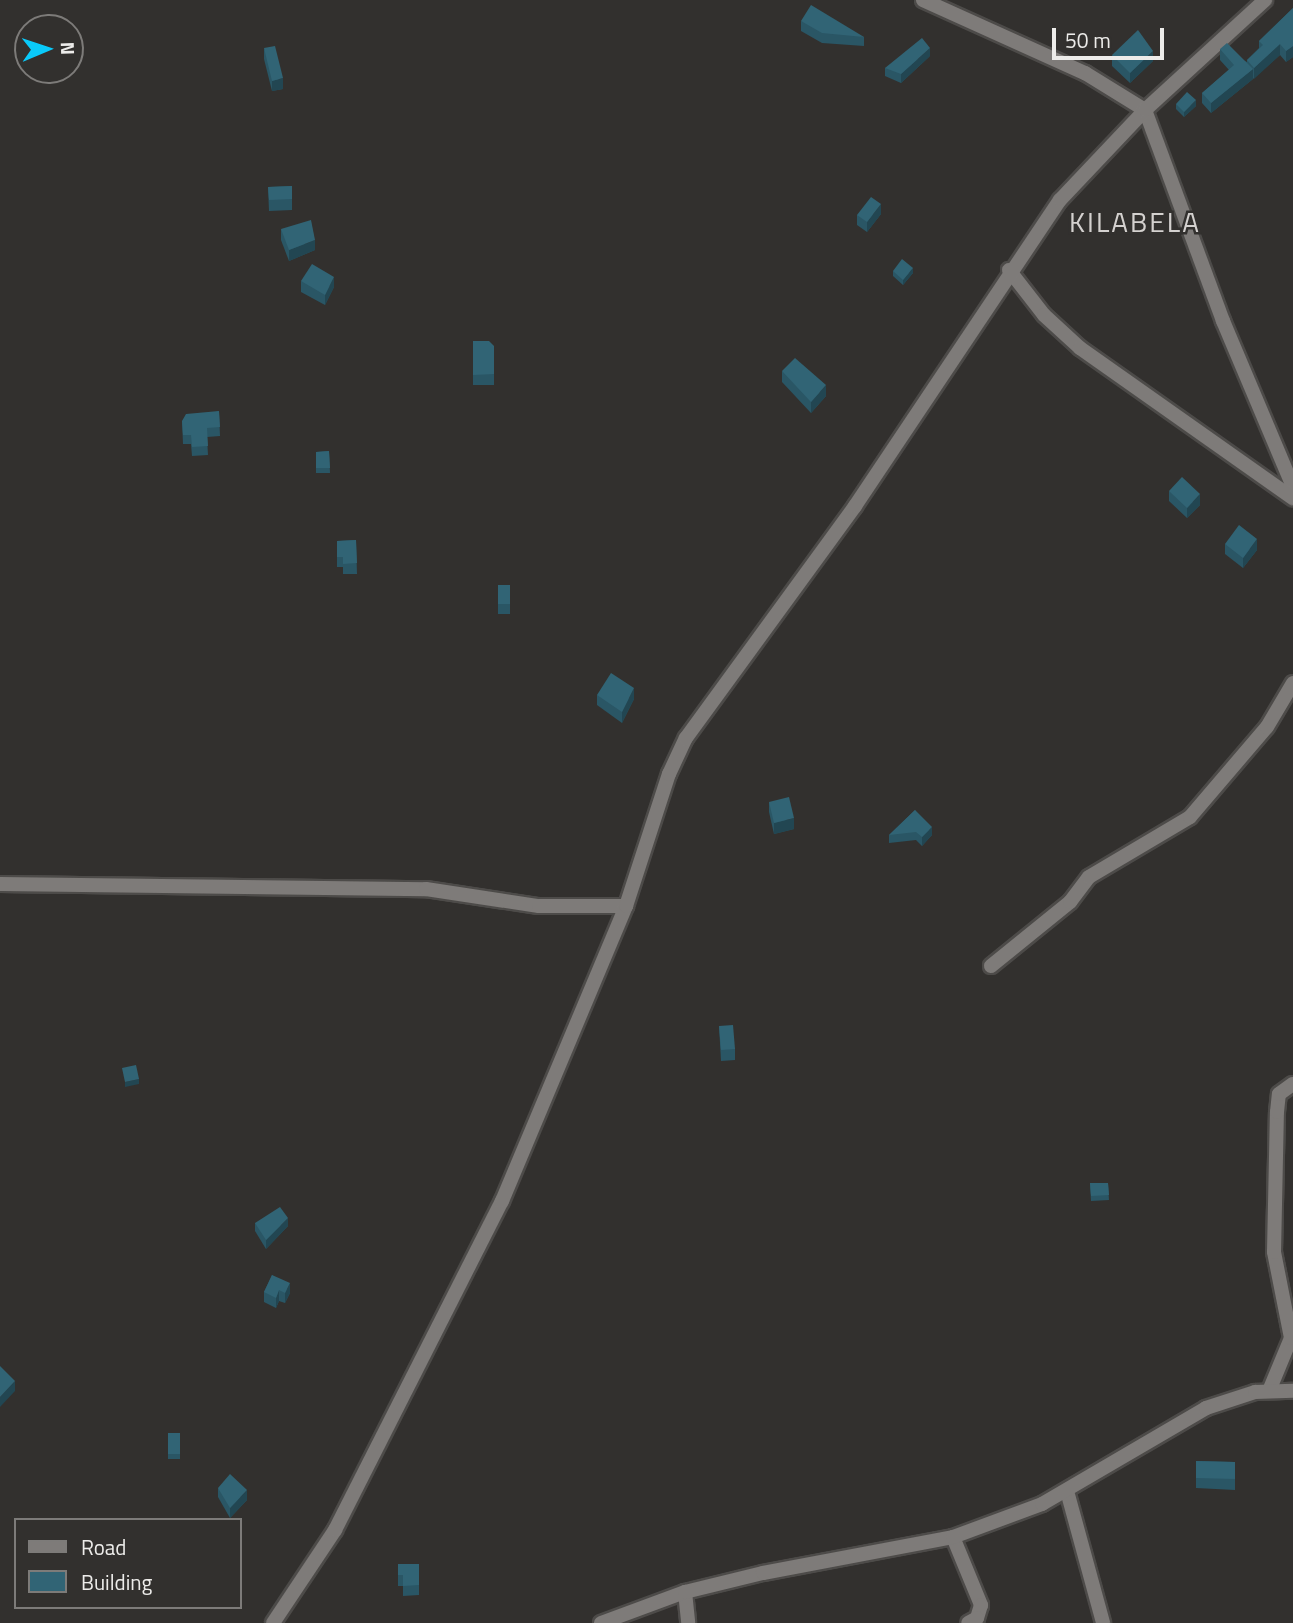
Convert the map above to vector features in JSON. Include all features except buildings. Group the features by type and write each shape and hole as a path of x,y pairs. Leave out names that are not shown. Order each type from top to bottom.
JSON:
{"street":[{"path":"923,0 1085,73 1145,110 1228,333 1293,487"},
{"path":"273,1623 335,1530 502,1201 626,906 669,775 686,738 855,506 1009,270 1060,200 1145,110 1265,0"},
{"path":"1009,270 1044,315 1080,348 1293,498"},
{"path":"991,966 1070,902 1090,877 1190,817 1267,727 1293,683"},
{"path":"0,884 426,889 538,906 626,906"},
{"path":"1269,1391 1291,1338 1274,1252 1279,1094 1293,1084"},
{"path":"601,1623 685,1592 846,1555 953,1537 1067,1490 1206,1408 1269,1391 1293,1391"},
{"path":"1067,1490 1103,1623"},
{"path":"953,1537 981,1605 977,1618 968,1623"},
{"path":"685,1592 688,1623"}],"district":[{"name":"KILABELA","path":"1135,222"}]}
